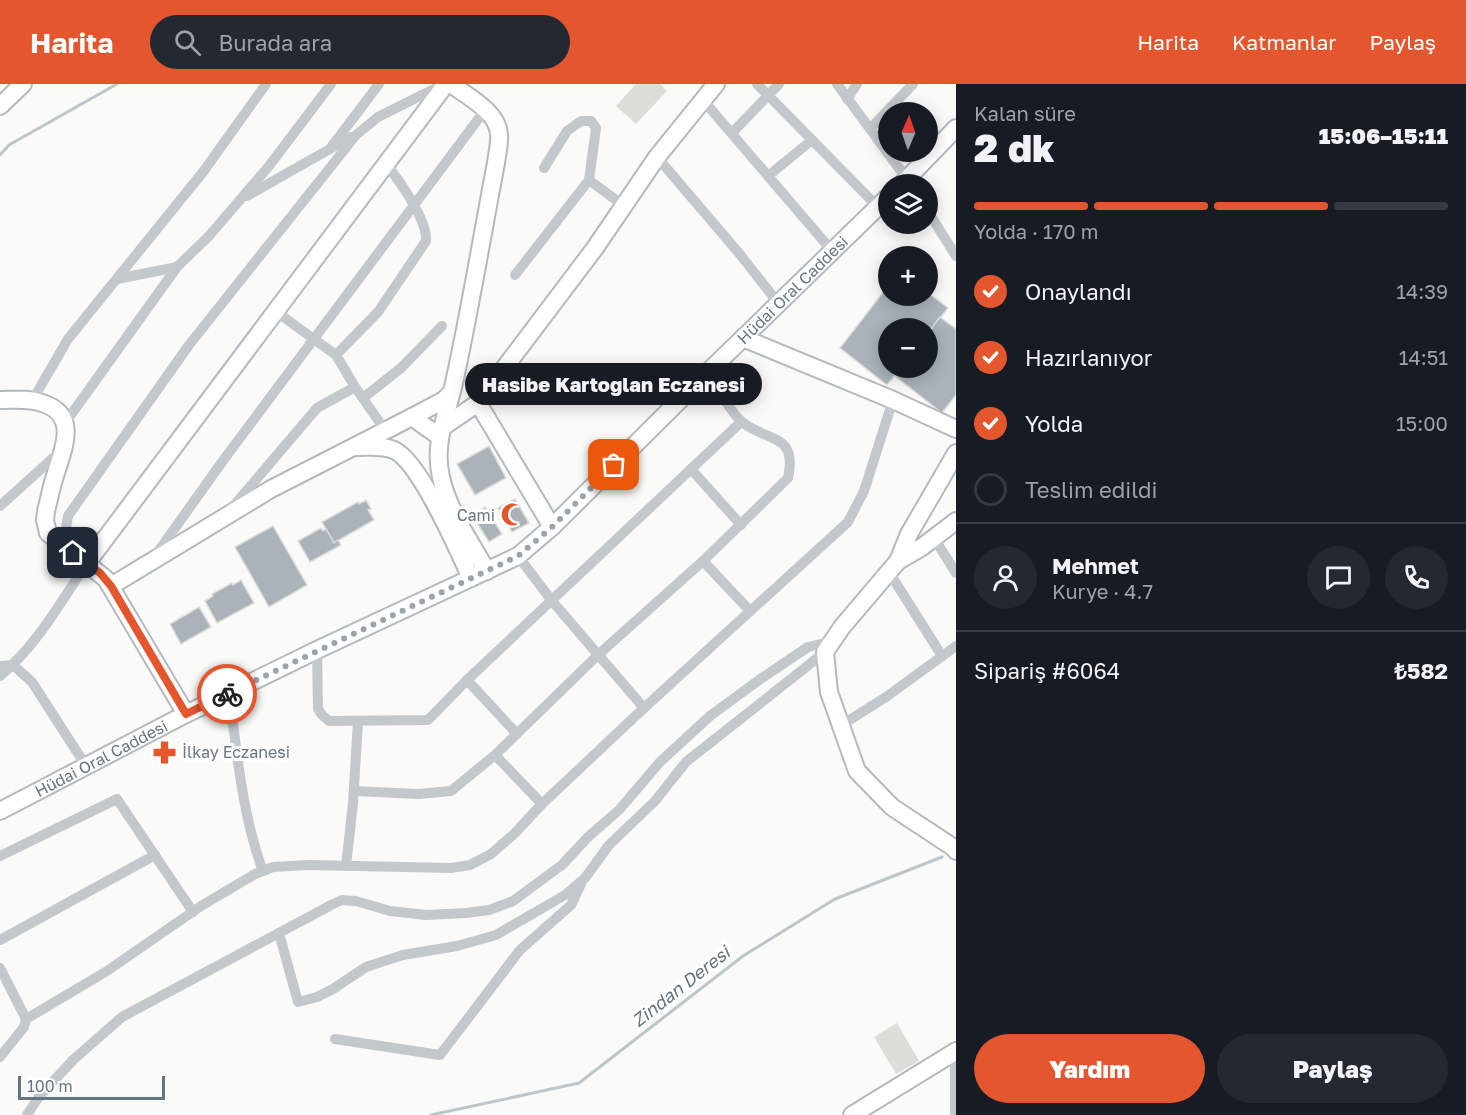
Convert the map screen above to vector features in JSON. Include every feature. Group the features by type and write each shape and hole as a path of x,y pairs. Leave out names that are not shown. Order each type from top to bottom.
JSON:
{"street":[{"path":"0,106 23,84"},
{"path":"32,400 68,339 203,172 266,84"},
{"path":"65,423 177,267 209,236 269,166 331,84"},
{"path":"330,150 379,84"},
{"path":"239,201 356,135 378,117 447,84"},
{"path":"447,84 485,110 495,120 500,133 448,409 440,438 441,477 457,518 487,571"},
{"path":"0,676 14,665 36,640 87,563 447,84"},
{"path":"353,447 381,447 415,460 426,458 440,438 477,403 595,248 657,157 717,84"},
{"path":"757,84 812,140 878,198"},
{"path":"732,133 779,84"},
{"path":"837,84 901,174"},
{"path":"848,99 857,84"},
{"path":"870,129 913,84"},
{"path":"704,100 833,252"},
{"path":"149,563 485,110"},
{"path":"515,275 589,180 596,128 591,121 581,121 567,131 544,168"},
{"path":"915,174 956,128"},
{"path":"73,553 66,528 68,516 189,345 356,135"},
{"path":"768,176 812,140"},
{"path":"657,157 779,304"},
{"path":"336,355 378,312 426,241 427,233 406,190 386,164"},
{"path":"589,180 624,206"},
{"name":"Hüdai Oral Caddesi","path":"0,811 186,714 518,556 552,527 878,207"},
{"path":"938,226 955,250"},
{"path":"117,279 177,267"},
{"path":"275,311 336,355 400,455 411,465 443,519 471,578"},
{"path":"363,398 401,368 442,326"},
{"path":"743,338 893,400 956,429"},
{"path":"354,791 419,794 451,791 495,755 599,654 703,561 789,478 791,467 789,453 782,442 741,422 707,373"},
{"path":"223,518 317,408 355,387"},
{"path":"450,393 477,403 552,527"},
{"path":"111,586 271,489 444,400 450,393"},
{"path":"0,399 32,400 48,405 61,415 65,423 66,440 46,511 46,525 50,537 100,573 111,586 186,714"},
{"path":"26,1018 107,971 193,912 255,874 273,867 309,865 451,868 470,865 491,854 644,708 848,522 864,492 893,400"},
{"path":"412,417 440,438"},
{"path":"317,650 318,709 321,716 329,721 428,720 467,680 741,422"},
{"path":"0,506 53,458 63,452"},
{"path":"893,567 909,534 956,453"},
{"path":"691,469 741,525"},
{"path":"334,1039 440,1055 520,951 571,904 609,845 655,801 686,762 829,647 842,627 893,567 956,521"},
{"path":"934,538 956,573"},
{"path":"518,556 552,601 644,708"},
{"path":"703,561 750,611"},
{"path":"893,567 942,656"},
{"path":"840,726 886,697 956,646"},
{"path":"27,1115 38,1098 72,1060 122,1017 342,900 356,901 390,911 426,915 466,914 489,910 513,901 562,865 588,837 619,810 660,762 710,716 808,647 829,647"},
{"path":"829,647 829,692 857,771 892,807 939,837 956,851"},
{"path":"0,666 14,665 32,682 86,766"},
{"path":"467,680 517,734"},
{"path":"229,693 250,825 263,871"},
{"path":"346,866 354,791 357,721"},
{"path":"495,755 542,804"},
{"path":"0,856 117,799 193,912"},
{"path":"0,940 155,855"},
{"path":"279,933 298,1002 317,997 333,989 366,967 403,956 457,946 496,934 565,895 585,879"},
{"path":"0,968 26,1018 24,1027 0,1056"},
{"path":"852,1115 956,1051"},
{"path":"955,1115 956,1051"}],"shaded area":[{"path":"636,84 660,84 667,91 636,124 616,106"},
{"path":"897,1023 919,1061 896,1074 874,1037"}],"building":[{"path":"878,299 878,306 938,306 938,300 948,308 938,320 938,318 878,318 878,378 840,348"},
{"path":"940,317 956,329 956,395 942,413 898,378 938,378 938,320"},
{"path":"878,378 893,378 887,385"},
{"path":"489,446 506,478 475,495 457,464"},
{"name":"Cami","path":"515,499 529,523 512,532 498,508"},
{"path":"366,500 371,509 368,510 374,520 334,543 322,522"},
{"path":"485,507 502,534 489,542 472,515"},
{"path":"273,526 307,585 269,607 235,547"},
{"path":"321,528 323,531 326,529 334,543 338,540 341,545 310,562 298,541"},
{"path":"241,580 254,603 217,623 205,601 213,596 212,594"},
{"path":"199,607 211,627 181,644 170,624"}],"waterway":[{"path":"0,155 9,145 117,84"},
{"name":"Zindan Deresi","path":"431,1115 579,1083 743,956 835,899 942,857"}],"way so far":[{"path":"227,694 518,556 552,527 614,465"}],"place":[{"name":"Hasibe Kartoğlan Eczanesi","path":"614,465"},
{"name":"Cami","path":"513,515"},
{"name":"İlkay Eczanesi","path":"164,752"}],"route":[{"path":"73,553 94,567 111,586 186,714 227,694"}]}
